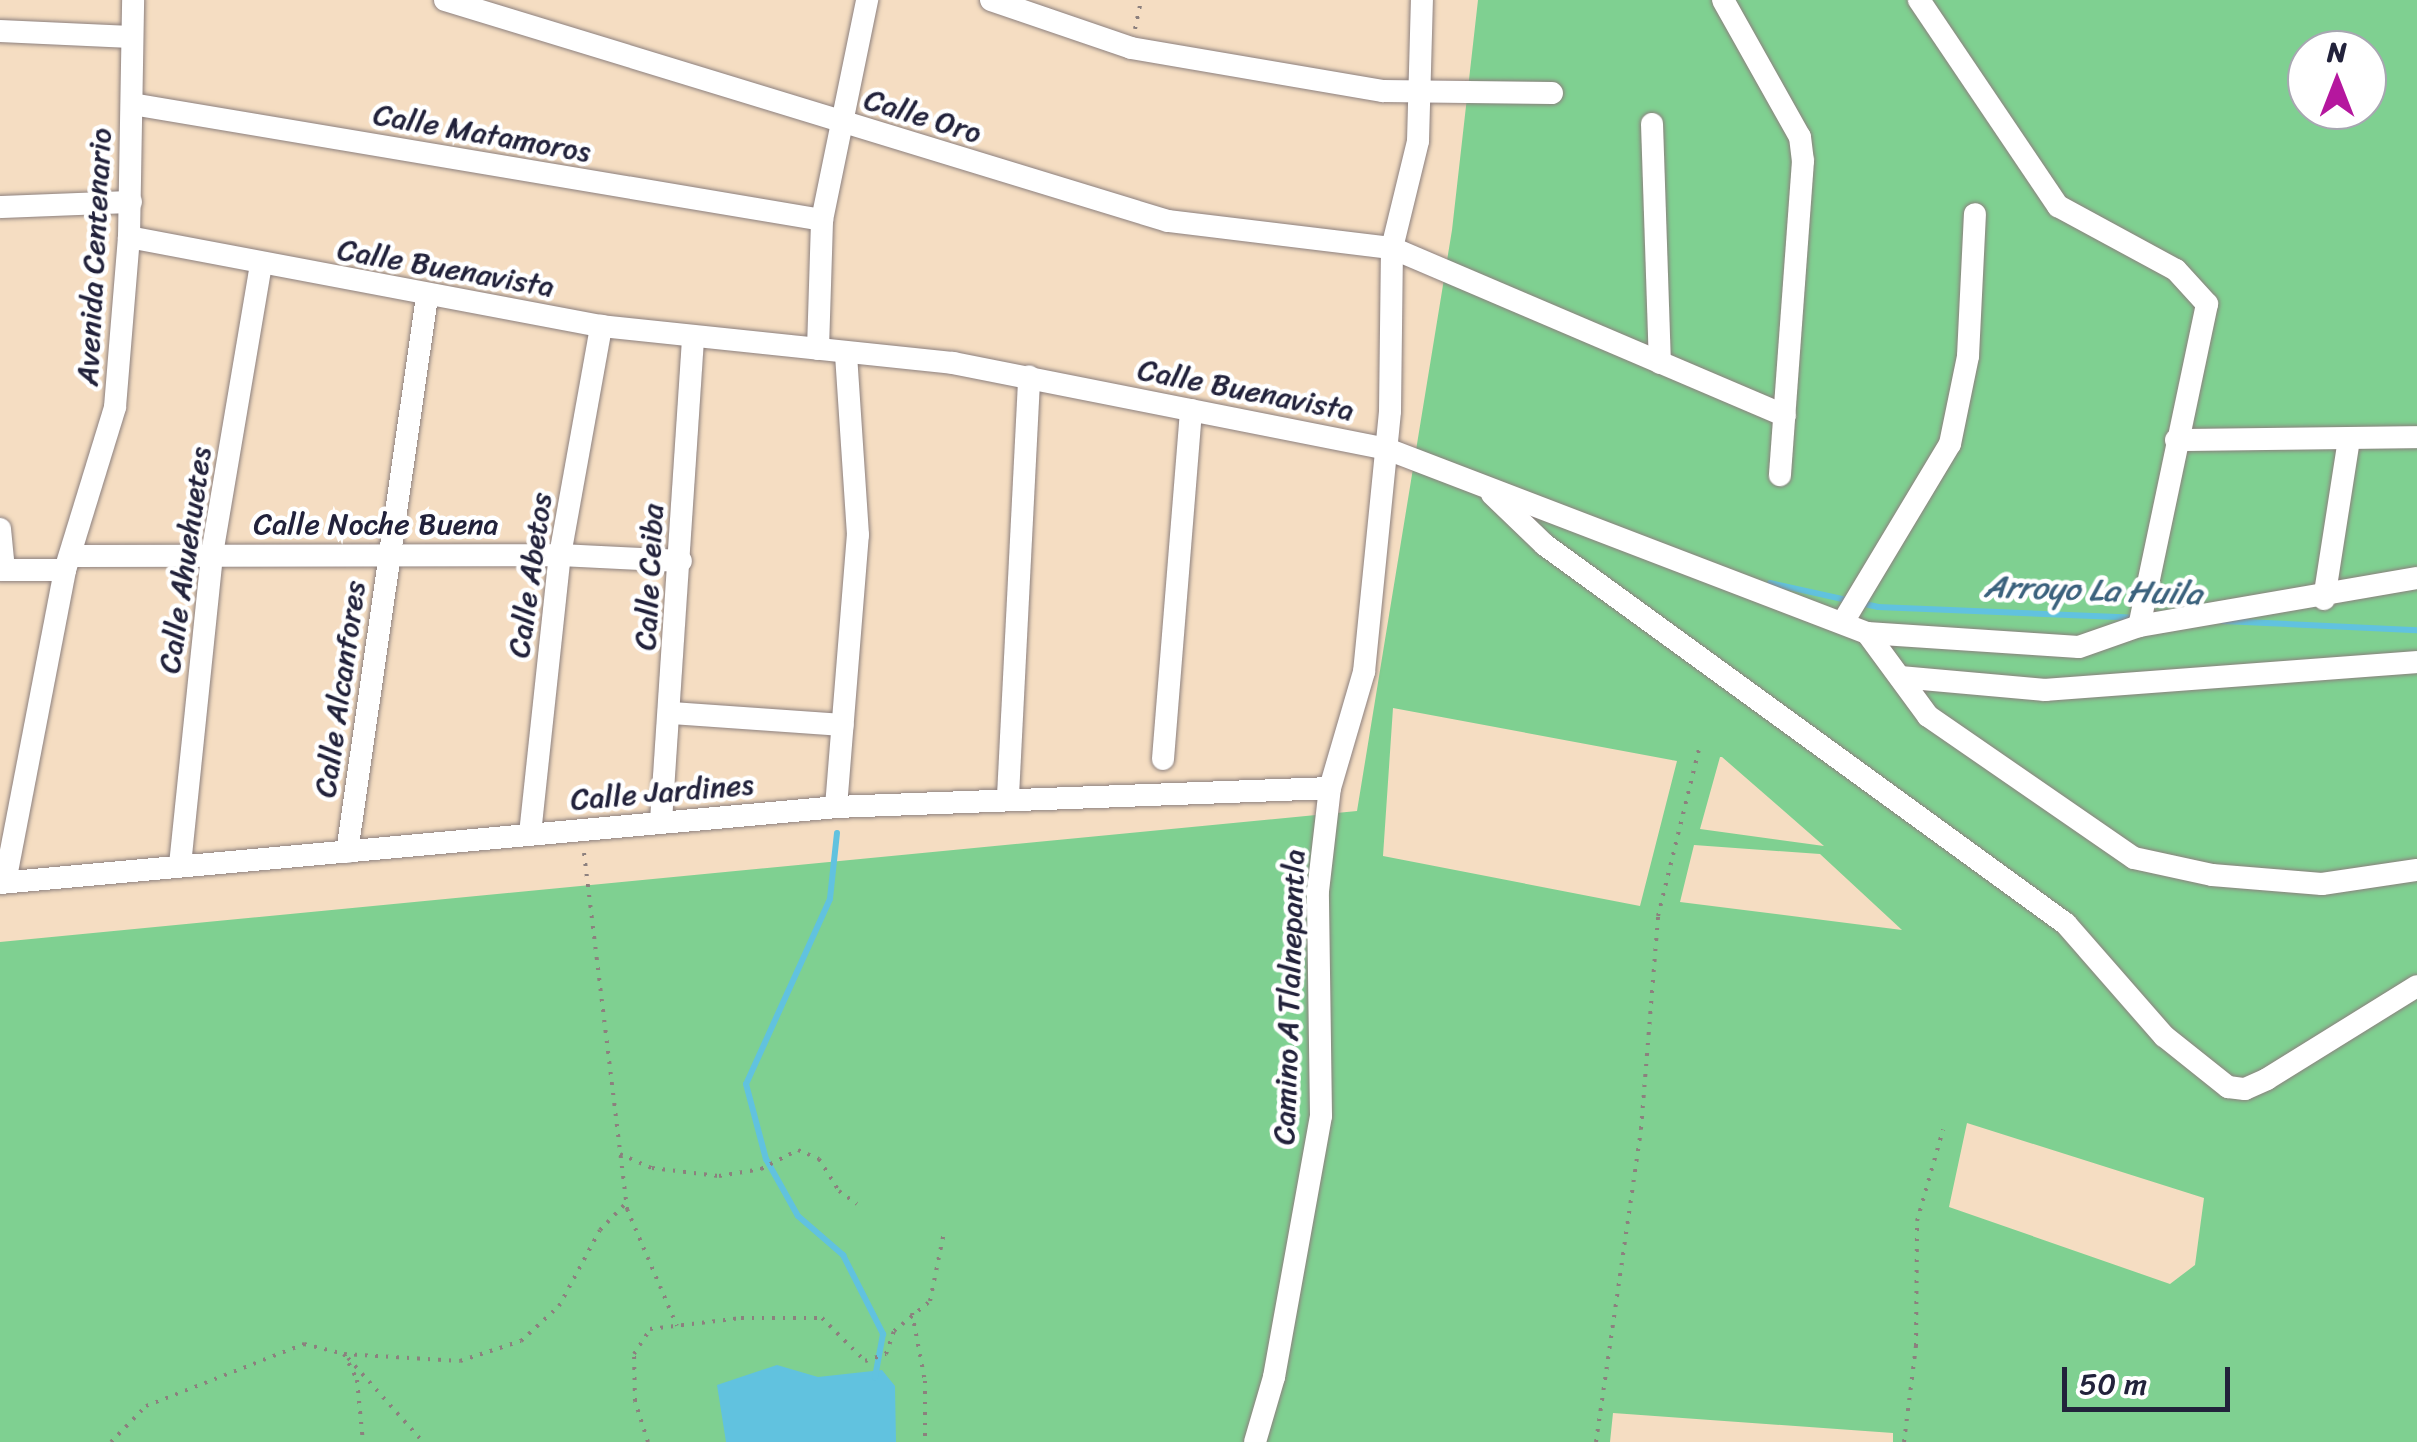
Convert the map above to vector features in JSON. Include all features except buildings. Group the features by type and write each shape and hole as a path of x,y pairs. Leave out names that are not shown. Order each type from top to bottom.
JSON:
{"street":[{"name":"Avenida Centenario","path":"3,882 68,563 115,407 130,237 132,0"},
{"name":"Calle Oro","path":"445,0 1168,222 1392,248 1784,416"},
{"path":"818,349 822,220 868,0"},
{"path":"992,0 1131,48 1421,96 1451,86 1552,93"},
{"name":"Camino A Tlalnepantla","path":"1255,1442 1274,1377 1321,1116 1318,891 1330,788 1364,672 1387,449 1392,248 1418,141 1422,0"},
{"path":"1723,0 1800,136 1795,339 1780,475"},
{"path":"1919,0 2058,206 2176,270 2207,304 2139,626"},
{"path":"0,31 131,36"},
{"name":"Calle Matamoros","path":"132,104 822,220"},
{"path":"1652,124 1660,363"},
{"path":"0,207 130,202"},
{"path":"1843,622 1950,444 1968,356 1975,214"},
{"name":"Calle Buenavista","path":"130,237 427,297 601,326 1028,376 1387,449 1867,632 2079,646 2139,626 2324,599 2417,578"},
{"name":"Calle Ahuehuetes","path":"180,865 212,554 261,265"},
{"name":"Calle Alcanfores","path":"347,852 427,297"},
{"name":"Calle Abetos","path":"530,834 560,555 601,326"},
{"name":"Calle Ceiba","path":"661,821 672,713 693,336"},
{"path":"836,807 858,536 846,352"},
{"path":"1008,796 1028,376"},
{"path":"1163,759 1191,410"},
{"path":"2176,440 2417,437"},
{"path":"2324,599 2350,440"},
{"path":"1483,486 1545,546 2066,924 2164,1036 2228,1087 2245,1089 2267,1078 2417,986"},
{"path":"0,529 2,570"},
{"name":"Calle Noche Buena","path":"2,570 212,554 560,555 681,561"},
{"path":"1867,632 1928,716 2134,858 2212,875 2322,884 2417,870"},
{"path":"1900,677 2045,690 2417,662"},
{"path":"672,713 843,725"},
{"name":"Calle Jardines","path":"3,882 836,807 1008,796 1330,788"}],"path":[{"path":"1596,1442 1641,1128 1658,916 1699,749"},
{"path":"582,829 626,1203 677,1326"},
{"path":"1904,1442 1916,1346 1916,1221 1943,1130"},
{"path":"620,1154 652,1168 686,1172 761,1169 798,1150 819,1158 840,1191 857,1204"},
{"path":"111,1442 146,1406 304,1344 344,1354 460,1361 520,1341 558,1306 600,1230 626,1203"},
{"path":"648,1442 635,1401 634,1354 650,1329 822,1318 865,1361 886,1354 894,1331 930,1301 944,1232"},
{"path":"912,1313 925,1381 925,1442"},
{"path":"344,1354 357,1380 363,1442"},
{"path":"344,1354 424,1442"}],"green space":[{"path":"1478,0 2417,0 2417,1442 1893,1442 1893,1433 1613,1413 1610,1442 0,1442 0,942 1357,811 1452,230","holes":["1393,708 1677,761 1640,906 1383,856","1722,757 1824,846 1700,829","1694,845 1820,854 1902,930 1680,902","1967,1123 2204,1198 2195,1265 2170,1284 1949,1207"]}],"water":[{"path":"777,1365 818,1377 882,1370 895,1386 896,1442 726,1442 717,1385"}],"waterway":[{"name":"Arroyo La Huila","path":"1770,583 1878,607 2136,618"},
{"name":"Arroyo La Huila","path":"2223,621 2417,630"},
{"path":"837,833 830,899 746,1084 766,1159 798,1216 843,1255 883,1334 875,1377"}]}
